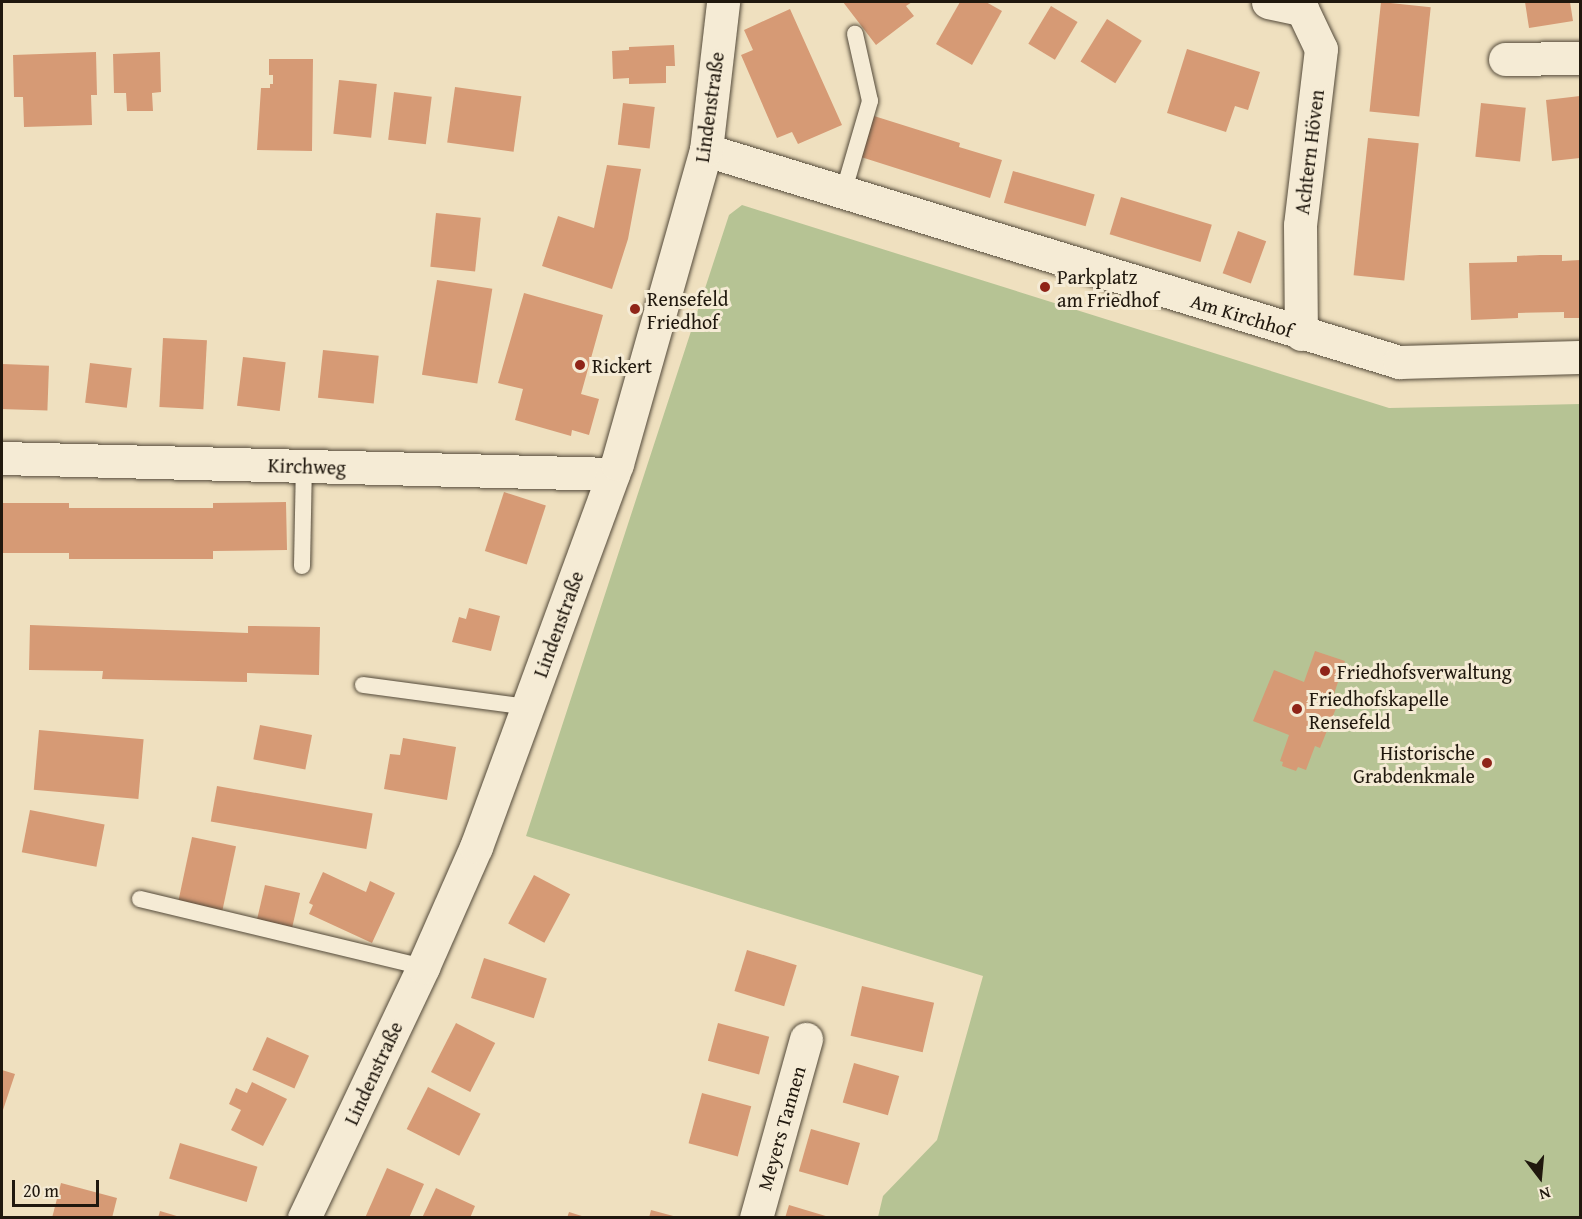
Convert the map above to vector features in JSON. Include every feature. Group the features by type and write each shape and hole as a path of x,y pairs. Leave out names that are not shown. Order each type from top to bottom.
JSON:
{"street":[{"name":"Lindenstraße","path":"304,1218 423,967 476,847 613,474 706,150 723,2"},
{"name":"Achtern Höven","path":"1268,2 1302,9 1321,49 1300,225 1301,334"},
{"path":"1505,59 1581,58"},
{"name":"Am Kirchhof","path":"706,150 844,190 1301,334 1399,362 1581,357"},
{"name":"Kirchweg","path":"2,458 613,474"},
{"name":"Meyers Tannen","path":"756,1218 806,1039"}],"lane":[{"path":"844,190 870,101 855,34"},
{"path":"302,566 304,466"},
{"path":"363,684 527,707"},
{"path":"140,899 423,967"}],"green space":[{"path":"742,205 1389,408 1580,404 1580,1217 878,1217 883,1196 937,1140 983,976 526,836 729,215"}],"building":[{"path":"843,2 912,2 906,6 914,16 876,45"},
{"path":"960,2 986,2 1002,11 972,65 936,44"},
{"path":"1381,2 1431,7 1419,117 1370,111"},
{"path":"1525,2 1570,2 1573,21 1529,28"},
{"path":"1051,6 1078,22 1055,60 1028,44"},
{"path":"790,9 842,125 798,144 792,132 777,138 741,55 753,50 744,30"},
{"path":"1107,19 1142,41 1115,83 1081,61"},
{"path":"674,45 675,66 666,66 666,83 629,84 629,78 613,79 612,51 629,50 629,47"},
{"path":"1187,49 1260,72 1248,110 1235,106 1226,132 1167,113"},
{"path":"96,52 97,95 91,95 92,125 24,127 23,97 14,97 13,55"},
{"path":"160,52 161,92 152,93 153,111 127,111 126,93 114,93 113,54"},
{"path":"269,59 313,59 312,151 257,150 261,88 270,88 270,84 273,84 273,75 269,75"},
{"path":"339,80 377,84 371,138 333,134"},
{"path":"455,87 521,96 514,152 447,142"},
{"path":"394,92 432,97 426,144 388,140"},
{"path":"1580,96 1580,158 1552,161 1546,100"},
{"path":"623,103 655,107 650,149 618,145"},
{"path":"1481,103 1526,108 1520,161 1475,157"},
{"path":"874,116 960,143 959,147 1002,160 990,198 861,157"},
{"path":"1368,138 1419,143 1404,281 1354,275"},
{"path":"607,165 641,169 628,239 612,289 542,266 558,216 594,228"},
{"path":"1013,171 1095,194 1086,226 1004,203"},
{"path":"1121,197 1212,225 1200,262 1110,234"},
{"path":"436,213 481,218 475,271 430,267"},
{"path":"1238,231 1266,241 1251,284 1223,273"},
{"path":"1562,255 1562,261 1580,260 1580,318 1564,318 1564,312 1518,313 1518,318 1471,320 1469,263 1517,262 1517,256"},
{"path":"437,280 492,289 477,384 422,375"},
{"path":"524,293 603,315 581,394 599,399 589,435 572,430 571,436 515,420 523,389 498,383"},
{"path":"163,338 207,340 203,409 159,407"},
{"path":"323,350 379,356 374,404 318,398"},
{"path":"243,357 286,362 280,411 237,406"},
{"path":"90,363 132,368 127,408 85,403"},
{"path":"2,364 49,366 47,411 2,409"},
{"path":"504,492 546,506 527,565 485,551"},
{"path":"286,502 287,550 213,551 213,559 69,559 69,553 2,553 2,503 69,503 69,508 213,508 213,503"},
{"path":"469,608 500,616 491,651 452,642 459,617 466,619"},
{"path":"30,625 248,633 248,626 320,627 319,675 247,673 247,682 102,679 103,671 29,670"},
{"name":"Friedhofskapelle Rensefeld","path":"1315,651 1345,661 1334,694 1341,696 1320,748 1315,746 1306,770 1298,767 1296,771 1282,766 1283,762 1280,761 1289,735 1253,721 1274,670 1304,682"},
{"path":"260,725 312,735 305,769 253,759"},
{"path":"39,730 144,739 138,799 34,790"},
{"path":"403,738 456,747 447,800 384,789 390,754 400,755"},
{"path":"217,786 373,813 366,849 211,821"},
{"path":"30,810 105,825 96,867 22,852"},
{"path":"192,837 236,846 222,911 178,902"},
{"path":"323,872 366,892 370,881 395,893 372,943 309,914 313,905 309,903"},
{"path":"534,875 570,894 544,943 508,924"},
{"path":"265,885 300,893 292,927 257,919"},
{"path":"747,950 797,965 784,1006 734,991"},
{"path":"484,958 547,978 534,1018 471,998"},
{"path":"862,986 934,1003 923,1052 851,1036"},
{"path":"456,1023 495,1043 470,1092 431,1072"},
{"path":"718,1023 769,1037 759,1074 708,1061"},
{"path":"267,1037 309,1056 294,1089 252,1070"},
{"path":"854,1063 899,1076 888,1115 843,1102"},
{"path":"2,1070 15,1074 2,1113"},
{"path":"252,1082 287,1099 263,1146 231,1130 241,1110 229,1104 236,1088 247,1093"},
{"path":"428,1087 481,1114 459,1156 407,1129"},
{"path":"702,1093 751,1106 738,1156 689,1143"},
{"path":"811,1129 860,1143 848,1185 799,1171"},
{"path":"180,1143 257,1167 247,1202 169,1178"},
{"path":"387,1168 424,1184 409,1218 365,1218"},
{"path":"61,1183 117,1198 112,1218 52,1218"},
{"path":"436,1188 475,1206 470,1218 422,1218"},
{"path":"789,1205 829,1217 829,1218 785,1218"},
{"path":"651,1210 677,1217 677,1218 649,1218"},
{"path":"160,1211 180,1217 180,1218 158,1218"},
{"path":"569,1212 585,1217 585,1218 567,1218"}],"place":[{"name":"Parkplatz am Friedhof","path":"1045,287"},
{"name":"Rensefeld Friedhof","path":"635,309"},
{"name":"Rickert","path":"580,365"},
{"name":"Friedhofsverwaltung","path":"1325,671"},
{"name":"Friedhofskapelle Rensefeld","path":"1297,709"},
{"name":"Historische Grabdenkmale","path":"1487,763"}]}
